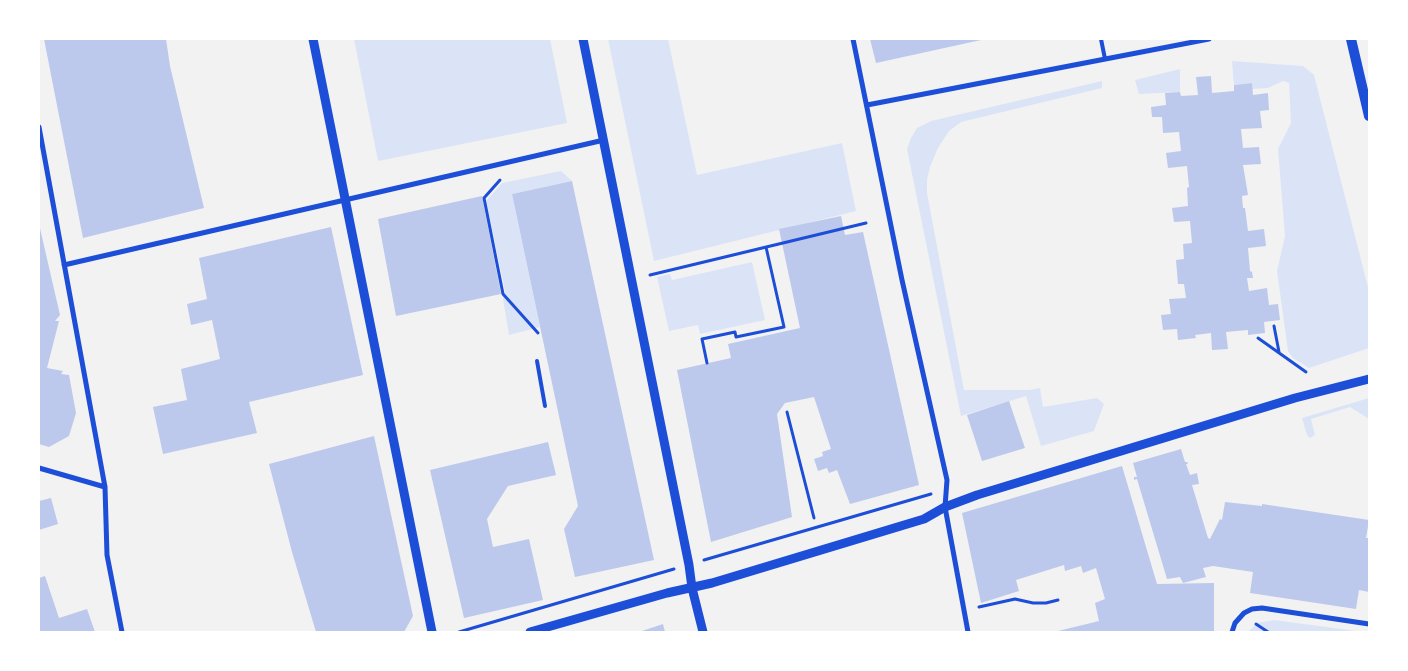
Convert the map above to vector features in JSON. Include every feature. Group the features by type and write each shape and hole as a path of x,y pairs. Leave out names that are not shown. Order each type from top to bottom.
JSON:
{"main road":[{"path":"1351,39 1369,116"}],"street":[{"path":"313,39 432,632"},
{"path":"584,39 692,588 703,632"},
{"path":"853,39 902,280 947,480 945,507 968,632"},
{"path":"867,104 1209,39"},
{"path":"39,130 105,486 107,555 122,632"},
{"path":"64,265 604,140"},
{"path":"530,632 667,593 692,588 924,518 945,507 976,495 1295,398 1369,379"},
{"path":"39,468 105,486"},
{"path":"1232,632 1235,623 1244,614 1252,609 1262,608 1369,624"}],"lane":[{"path":"1100,39 1105,59"},
{"path":"537,360 545,406"}],"path":[{"path":"500,180 484,198 503,294 538,333"},
{"path":"650,275 866,223"},
{"path":"707,363 702,339 735,332 736,337 784,327 766,247"},
{"path":"1274,326 1279,353"},
{"path":"1258,338 1306,372"},
{"path":"787,412 814,518"},
{"path":"978,608 1015,598 1039,603 1058,600"},
{"path":"1254,624 1268,632"}],"shaded area":[{"path":"354,39 550,39 567,123 378,161"},
{"path":"608,39 668,39 697,175 842,143 856,211 654,261"},
{"path":"1232,61 1303,66 1314,75 1369,291 1369,348 1309,368 1293,358 1288,351 1277,271 1285,236 1278,149 1291,123 1289,83 1283,81 1268,88 1252,89 1252,83 1234,85"},
{"path":"1180,69 1180,92 1139,94 1135,80"},
{"path":"1102,81 1102,88 961,122 949,131 938,148 927,180 927,193 964,390 1029,390 1040,388 1043,407 1097,398 1104,404 1094,431 1041,446 1026,396 961,416 907,149 917,128 931,121"},
{"path":"561,171 572,181 512,194 540,327 509,335 503,299 505,291 486,201 502,183"},
{"path":"752,262 765,320 700,334 698,325 669,331 657,277 670,274 672,280"},
{"path":"1369,398 1369,419 1350,407 1311,419 1315,435 1310,438 1307,435 1302,418"},
{"path":"1274,620 1364,632 1248,632 1257,623"}],"building":[{"path":"44,39 166,39 170,66 204,208 83,238"},
{"path":"870,39 980,39 981,40 876,63"},
{"path":"1211,76 1212,93 1234,91 1234,85 1252,83 1253,95 1268,93 1269,110 1260,111 1262,128 1241,129 1243,148 1259,147 1261,164 1243,165 1248,195 1242,196 1248,231 1264,229 1266,246 1248,248 1250,271 1253,278 1247,278 1249,291 1267,288 1269,305 1278,304 1280,320 1264,322 1265,333 1248,335 1248,330 1226,332 1228,349 1212,350 1211,333 1195,335 1196,338 1178,340 1177,329 1163,330 1161,315 1171,314 1169,299 1186,298 1184,284 1178,284 1176,260 1184,259 1183,244 1192,243 1190,221 1174,222 1172,208 1188,206 1187,188 1189,187 1187,166 1168,168 1166,153 1181,151 1179,132 1163,133 1162,117 1152,117 1151,107 1166,105 1165,93 1180,92 1181,96 1198,95 1196,77"},
{"path":"572,181 654,560 575,577 564,529 578,506 512,194"},
{"path":"482,196 501,294 396,316 378,219"},
{"path":"841,216 845,235 863,232 919,485 850,504 837,470 829,473 827,468 818,471 814,459 823,456 822,452 831,449 814,397 785,403 777,414 792,517 711,542 677,370 731,358 728,344 800,328 779,229"},
{"path":"39,224 60,315 55,321 59,321 47,368 63,371 61,374 69,375 76,413 69,436 49,447 39,444"},
{"path":"331,227 363,375 249,402 257,433 163,454 153,407 187,400 181,369 220,359 212,320 191,325 187,304 207,299 199,258"},
{"path":"1009,401 1025,448 982,461 967,415"},
{"path":"374,436 413,616 404,632 316,632 292,552 269,464"},
{"path":"548,442 556,475 508,486 487,519 493,547 529,539 543,600 464,618 430,470"},
{"path":"1181,449 1185,462 1188,464 1186,464 1190,475 1197,473 1199,484 1192,485 1208,538 1210,539 1220,519 1222,520 1225,502 1262,506 1262,504 1369,520 1366,538 1369,538 1369,592 1359,590 1356,609 1250,593 1253,572 1213,566 1203,568 1206,577 1183,583 1180,577 1167,579 1137,479 1134,480 1134,477 1137,477 1133,463"},
{"path":"1122,466 1157,584 1214,583 1214,632 1054,632 1099,621 1095,603 1105,599 1096,568 1083,573 1081,566 1065,571 1064,565 1016,580 1019,591 981,603 962,513"},
{"path":"51,498 58,524 39,530 39,501"},
{"path":"45,576 59,618 87,609 95,632 39,632 39,578"},
{"path":"663,624 665,632 639,632"}]}
